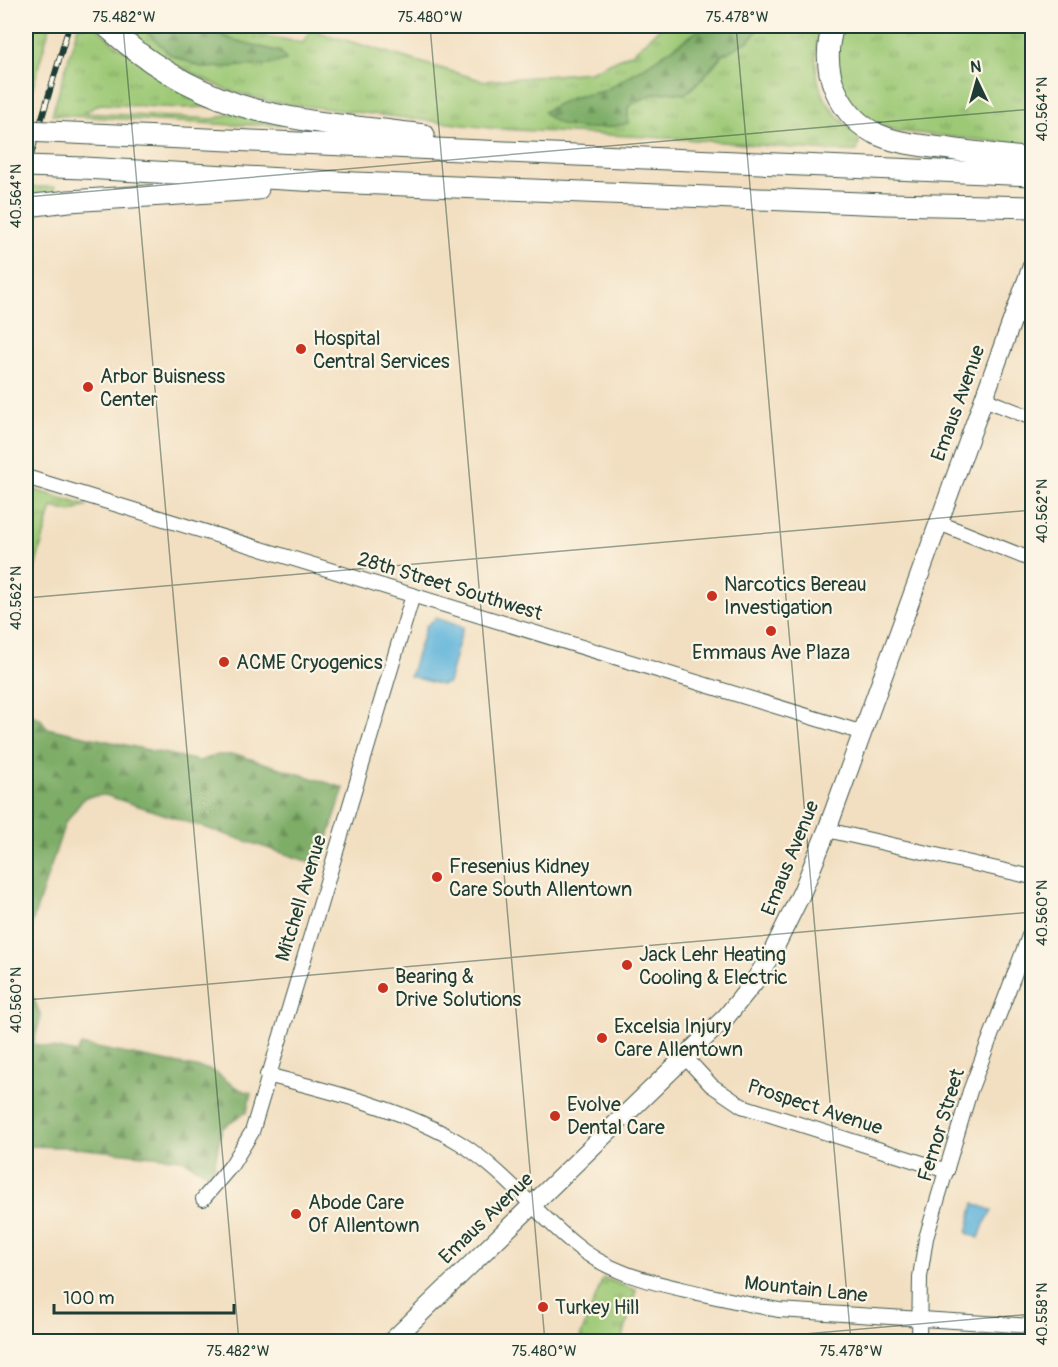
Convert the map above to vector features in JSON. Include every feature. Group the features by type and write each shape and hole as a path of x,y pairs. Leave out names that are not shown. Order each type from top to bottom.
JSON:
{"highway":[{"path":"106,26 152,62 183,81 213,95 260,111 552,153"},
{"path":"833,26 828,54 833,84 839,99 850,114 873,133 899,143 1030,170"},
{"path":"26,131 1030,170"},
{"path":"26,166 355,183 886,204 1023,207"},
{"path":"26,206 69,201 355,183"}],"main road":[{"name":"Emaus Avenue","path":"391,1341 726,1017 754,982 772,953 797,902 827,830 1032,266"}],"street":[{"path":"984,399 1032,418"},
{"name":"28th Street Southwest","path":"26,477 862,733"},
{"path":"939,523 1032,560"},
{"name":"Mitchell Avenue","path":"203,1198 231,1166 252,1132 267,1075 413,596"},
{"path":"827,830 1032,877"},
{"name":"Fernor Street","path":"919,1341 918,1318 926,1239 981,1061 1032,928"},
{"name":"Prospect Avenue","path":"685,1057 711,1085 742,1106 947,1171"},
{"name":"Mountain Lane","path":"267,1075 376,1107 433,1128 486,1161 586,1254 623,1274 640,1280 751,1306 779,1310 1032,1326"}],"green space":[{"path":"26,26 50,26 26,111"},
{"path":"78,26 95,26 117,46 219,104 209,107 183,108 100,104 83,113 214,119 238,111 300,124 234,125 52,115"},
{"path":"123,26 145,26 148,33 244,65 269,65 280,52 230,39 203,26 233,26 256,34 303,43 311,30 484,81 590,72 634,52 662,26 705,26 604,91 571,98 550,119 588,128 628,123 628,107 649,96 662,92 685,94 701,80 722,55 750,40 760,26 820,26 816,60 820,89 835,113 860,137 857,151 830,151 685,139 499,129 271,102 227,90 174,65 149,49"},
{"path":"145,26 203,26 230,39 280,52 286,60 269,65 203,68 171,55 148,33"},
{"path":"705,26 760,26 750,40 722,55 701,80 685,94 669,92 655,94 628,107 628,123 595,128 572,127 561,124 544,112 571,98 604,91"},
{"path":"839,26 1032,26 1032,146 898,131 873,123 842,95 833,43"},
{"path":"31,187 55,187 53,196 27,198"},
{"path":"26,487 87,506 70,512 52,507 26,599"},
{"path":"26,714 40,718 47,728 199,761 218,755 238,755 344,788 319,865 105,795 85,797 65,823 32,923 26,961"},
{"path":"26,982 41,1016 33,1044 77,1053 81,1045 211,1070 235,1087 251,1093 247,1112 222,1128 212,1176 182,1159 67,1147 26,1146"},
{"path":"603,1278 636,1290 622,1341 588,1341 580,1338"}],"water":[{"path":"436,618 463,627 448,683 441,685 410,676 426,626"},
{"path":"974,1203 992,1211 979,1238 967,1233"}],"railway":[{"path":"26,172 69,26"}],"place":[{"name":"Hospital Central Services","path":"301,349"},
{"name":"Arbor Buisness Center","path":"88,387"},
{"name":"Narcotics Bereau Investigation","path":"712,596"},
{"name":"Emmaus Ave Plaza","path":"771,631"},
{"name":"ACME Cryogenics","path":"224,662"},
{"name":"Fresenius Kidney Care South Allentown","path":"437,877"},
{"name":"Jack Lehr Heating Cooling & Electric","path":"627,965"},
{"name":"Bearing & Drive Solutions","path":"383,988"},
{"name":"Excelsia Injury Care Allentown","path":"602,1038"},
{"name":"Evolve Dental Care","path":"555,1116"},
{"name":"Abode Care Of Allentown","path":"296,1214"},
{"name":"Turkey Hill","path":"543,1307"}]}
